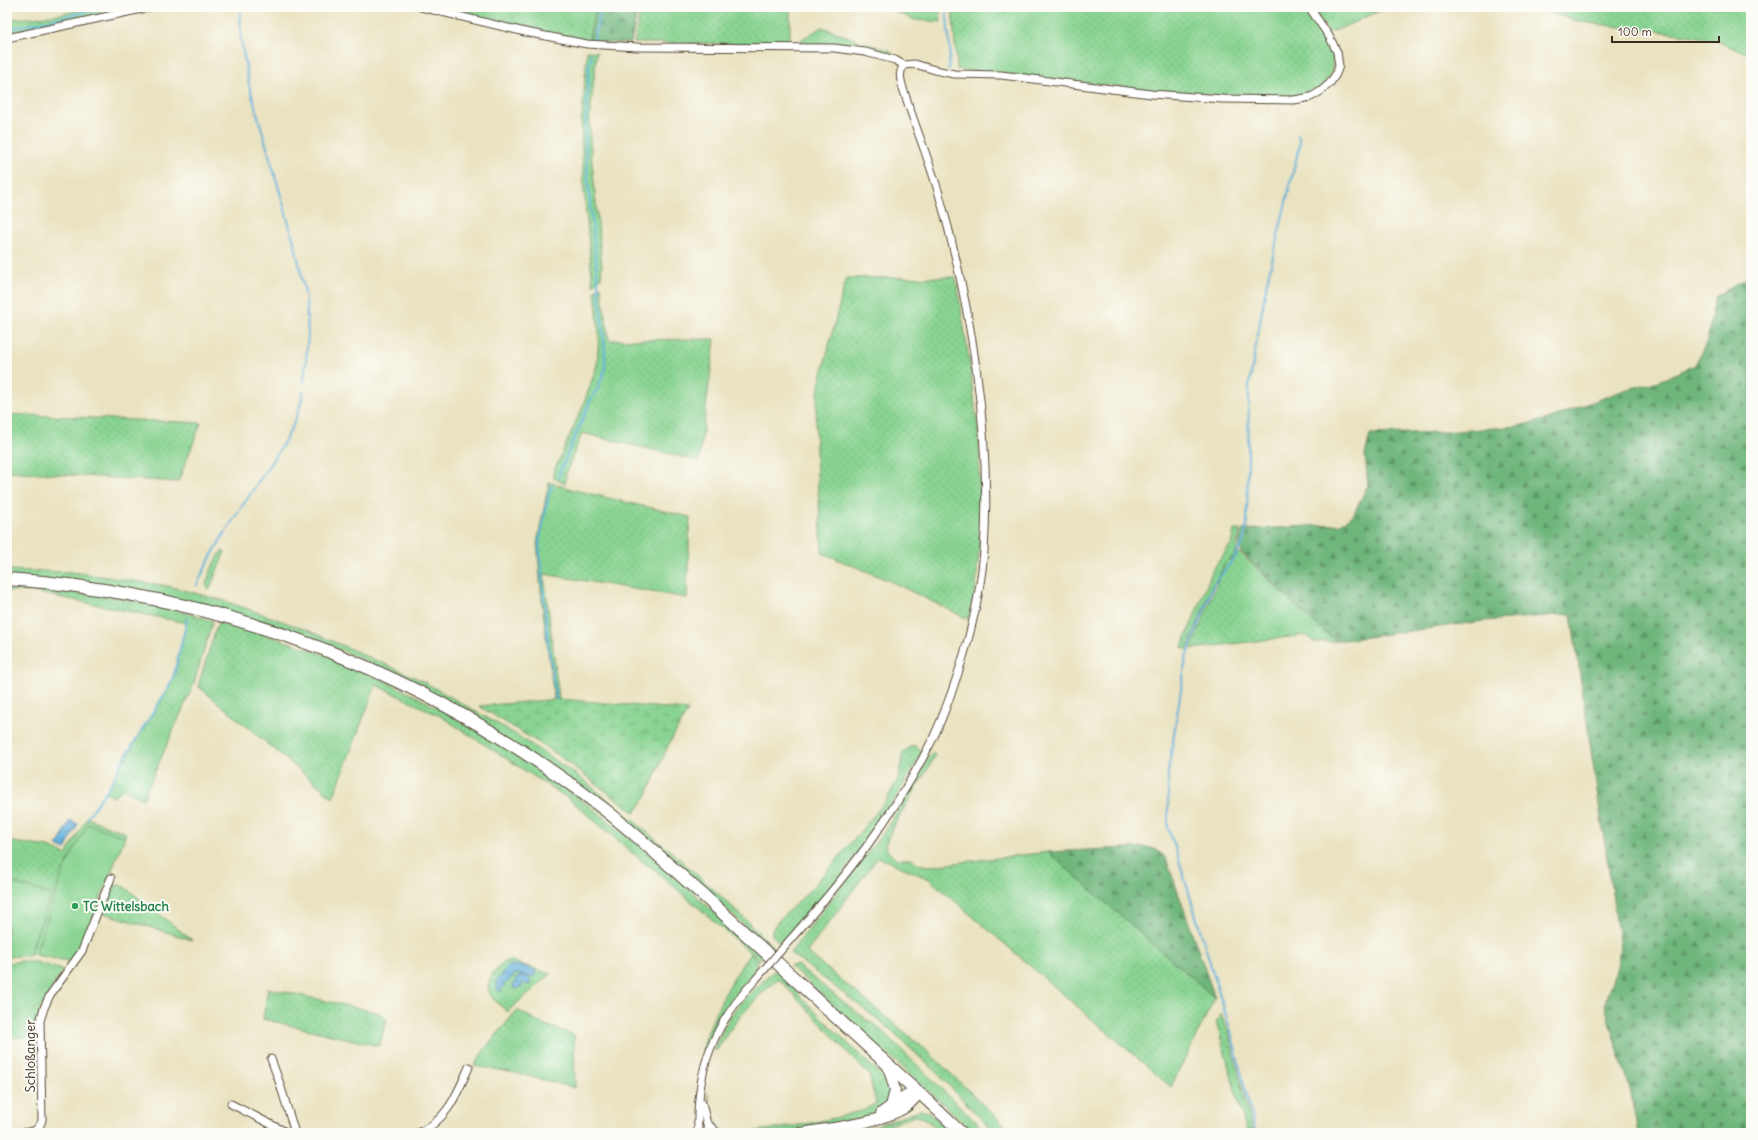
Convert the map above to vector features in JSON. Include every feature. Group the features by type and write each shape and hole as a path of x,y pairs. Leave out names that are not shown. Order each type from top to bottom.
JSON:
{"highway":[{"path":"7,579 42,581 157,599 232,619 305,641 341,655 412,687 480,724 545,766 607,811 733,922 917,1092"}],"main road":[{"path":"888,1066 895,1090 891,1106"},
{"path":"869,1120 904,1096 917,1092"},
{"path":"800,1133 869,1120 889,1114 905,1107 917,1092"},
{"path":"917,1092 962,1133"}],"street":[{"path":"7,38 151,7"},
{"path":"421,7 525,32 587,44 637,47 834,48 865,52 904,64 915,64 954,74 1001,75 1151,94 1223,99 1294,100 1311,97 1321,91 1330,83 1339,66 1337,52 1329,36 1309,7"},
{"path":"698,1133 700,1093 704,1066 717,1033 726,1016 738,998 833,892 878,832 905,790 930,745 940,725 962,663 980,581 984,550 983,436 975,364 965,301 939,192 902,85 900,76 901,69 904,64"},
{"name":"Schloßanger","path":"13,1133 32,1132 40,1126 42,1120 40,1021 50,995 82,951 112,878"},
{"path":"271,1059 279,1080 294,1133"},
{"path":"418,1133 433,1124 450,1107 469,1067"},
{"path":"700,1093 708,1133"},
{"path":"231,1104 288,1133"},
{"path":"707,1123 717,1133"}],"green space":[{"path":"91,7 132,7 7,34 7,18 49,16"},
{"path":"430,7 596,7 588,43"},
{"path":"596,7 638,7 631,43 588,43"},
{"path":"641,7 790,7 790,44 634,43"},
{"path":"884,7 940,7 941,22 915,20"},
{"path":"952,7 1301,7 1333,54 1332,71 1324,86 1306,95 1277,98 1234,97 1151,90 957,69"},
{"path":"1312,7 1388,7 1337,30 1328,32"},
{"path":"1533,7 1751,7 1751,55 1711,39 1573,20"},
{"path":"822,27 864,43 891,51 893,56 837,45 794,44"},
{"path":"587,51 597,52 590,114 590,140 602,266 601,278 593,286 584,192 581,129"},
{"path":"1751,276 1751,1133 1638,1133 1630,1089 1605,1004 1617,967 1620,947 1571,614 1484,621 1337,641 1322,630 1242,553 1239,543 1242,530 1341,524 1353,515 1368,485 1365,455 1370,434 1445,432 1518,426 1548,419 1624,390 1659,381 1695,365 1707,341 1715,297"},
{"path":"956,277 970,366 979,438 979,550 976,589 968,619 890,581 822,553 816,447 819,385 846,278"},
{"path":"601,286 609,340 715,339 699,461 582,433 566,473 565,484 554,478 553,473 583,406 597,365 599,334 595,291"},
{"path":"7,414 201,423 178,482 7,471"},
{"path":"549,482 574,490 690,517 687,598 544,574 559,699 554,699 542,604 537,543"},
{"path":"1234,530 1240,530 1237,544 1238,547 1234,556 1228,561 1240,553 1322,630 1337,641 1314,642 1306,635 1191,649 1225,563 1219,576 1213,584 1187,650 1182,647 1213,569 1231,544"},
{"path":"222,551 225,552 209,590 206,584 214,563"},
{"path":"7,570 72,572 168,586 225,601 307,630 419,679 517,735 581,778 674,854 739,913 775,949 770,949 670,858 414,684 345,652 273,626 7,575"},
{"path":"7,586 59,590 111,597 163,607 213,621 193,686 143,799 123,789 113,797 105,792 167,690 174,674 186,623 29,591 7,591"},
{"path":"219,622 300,646 345,663 389,683 475,729 556,782 595,810 666,868 763,957 759,960 649,865 648,866 569,799 440,716 376,685 333,798 198,686"},
{"path":"559,699 688,710 668,746 647,795 635,813 555,753 479,706"},
{"path":"913,745 922,751 920,756 908,778 881,820 853,860 822,899 805,917 794,932 780,943 772,935 772,930 778,921 805,895 834,863 885,802 898,779 903,752"},
{"path":"933,753 935,756 896,822 885,845 889,853 898,859 912,859 918,864 930,866 1048,852 1215,998 1171,1087 929,879 878,857 807,952 925,1049 1013,1133 995,1133 938,1074 884,1024 790,953 883,833 905,800 928,758"},
{"path":"87,818 126,833 124,839 36,954 29,955 51,895 7,881 7,841 49,847 66,855"},
{"name":"TC Wittelsbach","path":"88,824 125,837 84,940 73,962 35,955 63,871"},
{"path":"1147,847 1157,850 1166,858 1215,998 1048,852"},
{"path":"7,881 51,895 29,955 7,957"},
{"path":"122,885 192,940 100,912 110,890 114,886"},
{"path":"750,953 757,961 753,974 723,1013 705,1051 702,1050 716,1012 735,976"},
{"path":"508,960 551,974 507,1012 490,995 488,983 498,968"},
{"path":"20,961 35,962 63,970 41,1007 37,1021 38,1037 7,1038 7,963"},
{"path":"797,965 864,1018 878,1027 987,1133 975,1133 790,966"},
{"path":"775,970 786,978 802,998 891,1085 892,1098 881,1111 868,1117 775,1133 721,1133 714,1127 707,1110 708,1094 710,1109 719,1128 728,1131 741,1132 781,1128 828,1120 865,1109 876,1103 869,1075 780,980 775,981 758,997 736,1022 717,1050 713,1050 729,1018 741,1002"},
{"path":"268,988 380,1013 387,1020 379,1046 263,1019"},
{"path":"517,1010 545,1025 574,1035 575,1088 516,1073 474,1066 484,1050"},
{"path":"1221,1014 1229,1033 1253,1133 1247,1133 1216,1021"},
{"path":"921,1110 929,1112 952,1133 943,1133 924,1118 915,1116 897,1122 874,1133 851,1133 893,1120"}],"water":[{"path":"70,820 78,824 65,850 57,846"},
{"path":"509,965 524,966 536,971 535,976 529,977 516,974 505,984 500,992 497,989 496,981"},
{"path":"522,976 531,981 530,984 526,985 524,982 522,983 523,985 517,989 513,988 513,984 517,977"}],"waterway":[{"path":"7,28 14,28 108,7"},
{"path":"240,7 241,39 249,85 295,245 306,297 308,336 304,382"},
{"path":"594,40 601,7"},
{"path":"946,7 950,50 949,70"},
{"path":"558,476 592,397 599,386 605,369 605,351 589,193 585,135 591,54"},
{"path":"1256,1133 1231,1032 1168,828 1168,772 1186,658 1214,584 1235,557 1243,542 1247,526 1249,386 1267,282 1300,143 1298,134"},
{"path":"197,585 223,536 283,444 296,419 303,392"},
{"path":"552,486 548,497 539,544 548,643 556,699"},
{"path":"87,818 112,782 120,765 167,690 174,675 187,619"}],"place":[{"name":"TC Wittelsbach","path":"75,906"}]}
